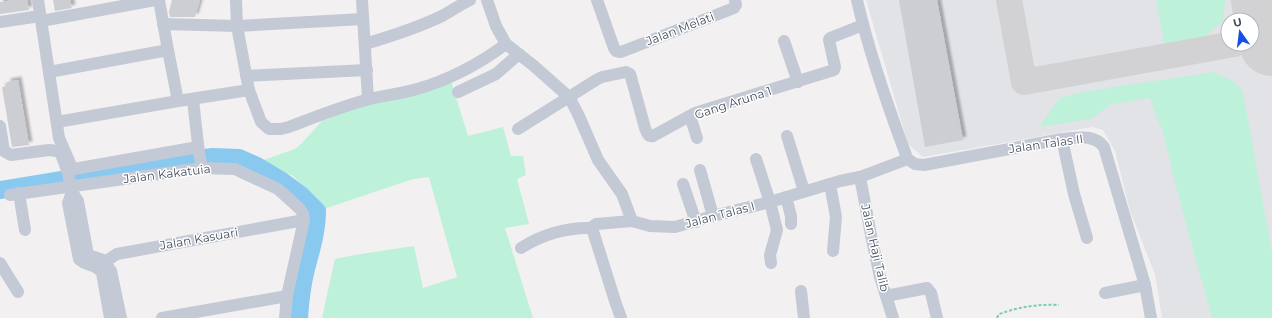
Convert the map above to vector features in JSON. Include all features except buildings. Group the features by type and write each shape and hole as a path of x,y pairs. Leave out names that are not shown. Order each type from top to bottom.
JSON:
{"street":[{"path":"38,0 59,138 66,151 71,166 74,169 198,150"},
{"path":"0,22 41,18 155,0"},
{"path":"159,0 178,101"},
{"path":"236,0 237,26 249,90 261,122 269,129 289,127 335,109 368,99 417,89 448,78 481,62 506,44"},
{"path":"362,0 368,99"},
{"path":"365,44 418,27 470,0"},
{"path":"487,0 496,26 506,44 569,97 598,160 622,194 632,221 553,233 532,241 521,248"},
{"name":"Jalan Melati","path":"600,1 614,48 616,51 621,52 734,8 736,5 735,0"},
{"path":"857,0 879,81 906,158"},
{"path":"163,24 237,26 363,19"},
{"name":"Gang Aruna 1","path":"569,97 602,77 626,72 630,74 647,134 653,136 690,116 834,70 835,67 829,40 830,38 863,25"},
{"path":"784,41 798,82"},
{"path":"49,72 168,50"},
{"path":"458,92 496,74 519,54"},
{"path":"246,76 367,70"},
{"path":"57,122 249,90"},
{"path":"518,129 569,97"},
{"path":"193,100 198,150 202,167"},
{"path":"690,116 697,138"},
{"path":"0,126 4,150 11,155 49,150 57,151 61,154 70,183 78,201 88,255 103,260 101,265 110,318"},
{"path":"787,136 804,191"},
{"name":"Jalan Talas II","path":"906,158 915,164 924,165 1062,139 1084,137 1093,138 1100,142 1104,147 1145,285 1151,318"},
{"path":"1062,139 1074,194 1086,238"},
{"name":"Jalan Talas I","path":"632,221 650,226 675,227 860,177 902,162 906,158"},
{"path":"756,159 770,202 777,230 770,255 771,264"},
{"name":"Jalan Kakatuia","path":"25,230 14,194 70,183 202,167 235,169 278,189 300,209 304,220"},
{"path":"700,170 713,216"},
{"name":"Jalan Haji Talib","path":"860,177 880,277 893,318"},
{"path":"683,184 696,222"},
{"path":"830,184 836,217 833,251"},
{"path":"786,197 791,216 791,224"},
{"path":"285,318 288,296 304,220"},
{"name":"Jalan Kasuari","path":"101,265 117,254 304,220"},
{"path":"526,236 558,226 587,223 593,227 621,318"},
{"path":"0,263 18,292"},
{"path":"101,265 111,271 121,318"},
{"path":"1105,293 1145,285"},
{"path":"886,296 927,288 931,293 936,318"},
{"path":"801,291 804,318"},
{"path":"162,318 288,296"}],"path":[{"path":"997,318 997,315 999,314 1030,306 1059,305"}],"shaded area":[{"path":"866,0 1272,0 1272,318 1162,318 1155,274 1130,211 1115,151 1103,130 1092,127 923,157 908,144"}],"green space":[{"path":"1156,0 1225,0 1224,12 1220,12 1220,24 1204,37 1165,46"},
{"path":"1214,72 1236,83 1243,92 1272,254 1272,318 1212,318 1175,183 1164,136 1150,98 1111,104 1091,119 1039,127 1060,98 1082,92"},
{"path":"451,81 468,136 503,127 511,156 523,156 526,175 517,179 529,224 505,228 533,318 322,318 335,259 414,246 423,288 457,277 429,177 413,179 324,209 293,176 261,161 295,149 322,121 335,116 341,111"}],"waterway":[{"path":"0,190 177,161 213,157 239,158 257,166 282,181 302,196 317,211 315,233 302,287 299,318"}],"taxiway":[{"path":"1009,0 1024,82 1220,47"},
{"path":"1260,39 1271,37"}],"runway":[{"path":"1264,0 1272,43"}]}
